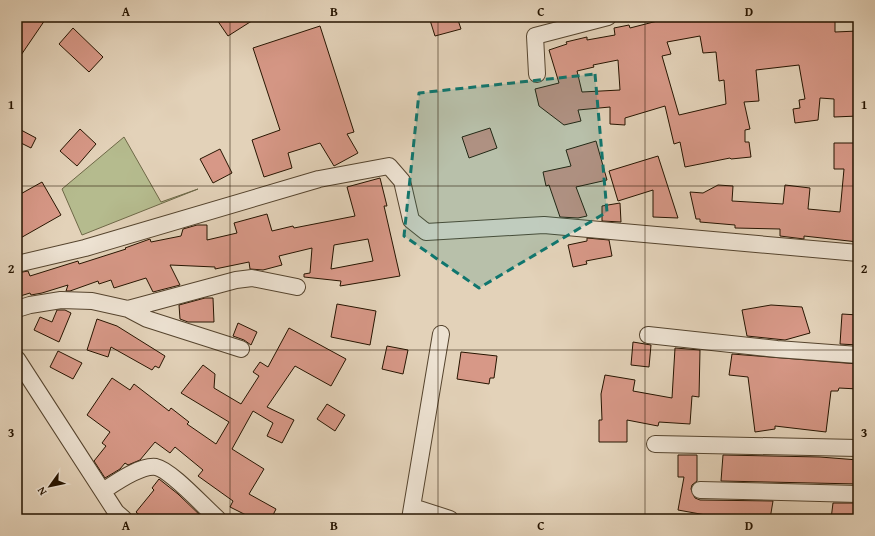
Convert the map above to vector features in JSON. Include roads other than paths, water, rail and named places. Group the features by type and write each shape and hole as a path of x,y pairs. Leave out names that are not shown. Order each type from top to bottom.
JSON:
{"street":[{"path":"537,74 535,36 608,17"},
{"path":"17,264 85,248 319,178 389,166 402,181 411,220 426,232 544,225 858,252"},
{"path":"128,309 206,288 252,278 297,287"},
{"path":"17,309 30,305 61,300 92,301 128,309 147,319 241,349"},
{"path":"440,334 411,513 450,519"},
{"path":"648,335 777,349 858,355"},
{"path":"17,359 102,491 117,517"},
{"path":"655,444 858,448"},
{"path":"102,491 141,469 156,467 172,476 218,519"},
{"path":"700,490 858,494"}]}
